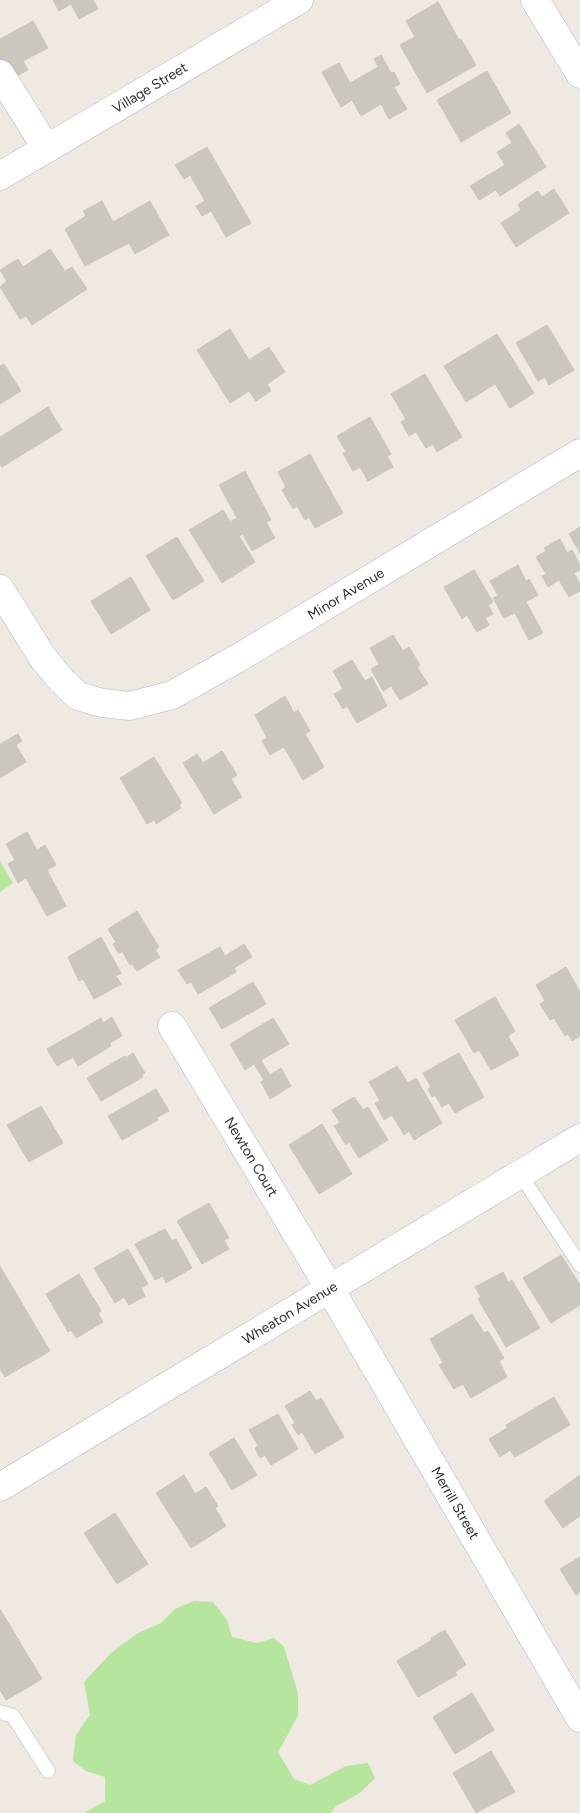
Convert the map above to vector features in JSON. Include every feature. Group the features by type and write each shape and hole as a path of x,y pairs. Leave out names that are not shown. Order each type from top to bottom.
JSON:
{"street":[{"name":"Village Street","path":"0,176 299,0"},
{"path":"536,0 580,74"},
{"path":"0,74 47,149"},
{"name":"Minor Avenue","path":"0,589 43,658 62,681 78,696 102,704 130,706 172,695 240,657 580,453"},
{"name":"Newton Court","path":"172,1026 330,1289"},
{"name":"Wheaton Avenue","path":"0,1487 580,1138"},
{"name":"Merrill Street","path":"330,1289 580,1718"}],"lane":[{"path":"520,1174 580,1265"},
{"path":"0,1712 12,1716 48,1771"}],"green space":[{"path":"0,861 13,883 0,892"},
{"path":"194,1601 213,1602 227,1620 232,1637 257,1643 274,1638 284,1647 298,1693 298,1716 278,1752 294,1779 310,1785 346,1766 368,1763 375,1778 360,1793 336,1806 331,1813 84,1813 105,1801 105,1777 86,1771 73,1761 76,1735 90,1715 84,1682 111,1653 138,1633 161,1623 175,1609"}],"building":[{"path":"53,0 93,0 98,9 79,19 71,4 59,11"},
{"path":"438,2 459,40 461,39 476,65 427,93 400,45 415,37 406,21"},
{"path":"33,21 48,48 23,61 28,70 11,79 0,75 0,39"},
{"path":"381,55 391,73 394,72 400,84 394,87 407,109 389,119 381,104 361,116 352,100 341,107 322,72 339,63 350,83 378,67 374,59"},
{"path":"487,71 511,113 461,142 437,100"},
{"path":"519,124 546,167 500,196 496,190 479,200 470,186 505,165 497,152 512,143 506,133"},
{"path":"207,147 251,223 226,237 211,211 202,216 196,206 205,201 190,175 184,179 175,165"},
{"path":"554,189 569,213 516,247 501,223 521,210 518,204 538,191 542,197"},
{"path":"102,201 113,222 150,201 169,235 135,254 129,243 85,266 65,229 86,216 83,211"},
{"path":"50,249 65,271 72,267 87,289 32,325 26,316 20,319 0,287 7,281 0,270 18,259 23,267"},
{"path":"547,325 574,370 549,385 545,377 538,381 516,343"},
{"path":"230,329 249,360 269,347 285,372 267,384 271,391 256,401 249,391 230,403 197,350"},
{"path":"497,334 534,393 510,408 495,384 466,402 444,366"},
{"path":"4,364 21,391 0,404 0,366"},
{"path":"425,374 462,437 437,452 433,444 426,448 416,432 409,436 401,422 406,419 391,394"},
{"path":"48,407 62,430 2,467 0,464 0,437"},
{"path":"370,417 391,454 387,456 393,467 368,481 360,467 353,471 343,453 346,452 337,436"},
{"path":"310,454 343,513 315,528 309,517 305,520 297,506 293,509 282,490 286,487 278,472"},
{"path":"245,471 271,520 266,522 275,538 252,551 243,534 239,536 231,521 237,518 219,485"},
{"path":"223,510 255,562 222,583 189,530"},
{"path":"580,527 580,553 569,534"},
{"path":"177,537 204,581 173,600 146,556"},
{"path":"560,539 567,553 572,550 580,565 580,570 574,573 580,584 580,591 569,597 559,580 548,587 542,576 546,574 536,557 546,551 544,548"},
{"path":"518,565 526,581 529,579 538,595 526,602 543,633 529,640 515,613 504,618 493,598 498,596 490,581"},
{"path":"474,570 493,602 488,605 493,614 485,618 489,625 477,632 467,615 462,619 444,587"},
{"path":"131,577 150,610 111,634 91,601"},
{"path":"393,635 403,651 409,647 420,665 417,667 428,684 400,700 391,686 383,691 371,669 379,664 370,648"},
{"path":"352,660 365,681 372,677 387,706 357,723 347,706 343,709 334,694 343,689 333,671"},
{"path":"285,696 294,713 298,710 310,731 305,734 324,767 303,780 284,747 270,755 262,741 267,738 255,715"},
{"path":"18,734 22,741 16,745 26,762 0,778 0,744"},
{"path":"222,751 237,775 231,779 242,797 214,814 183,763 197,754 203,763"},
{"path":"154,757 182,803 179,805 181,808 156,824 154,820 147,824 120,778"},
{"path":"27,832 37,850 45,845 56,865 47,870 66,906 47,916 26,878 18,883 8,864 15,860 6,844"},
{"path":"137,911 159,947 155,950 160,957 137,971 132,964 130,965 122,951 119,954 113,944 116,942 108,929"},
{"path":"101,937 121,973 116,976 121,984 94,999 83,979 79,981 68,957"},
{"path":"244,944 252,957 234,968 236,972 198,994 191,982 187,984 178,970 220,947 225,956"},
{"path":"566,967 580,992 580,1036 572,1041 568,1034 565,1036 554,1018 550,1020 540,1004 545,1001 536,985"},
{"path":"253,982 266,1004 222,1029 209,1008"},
{"path":"495,997 515,1031 508,1036 519,1055 491,1070 479,1050 474,1053 455,1020"},
{"path":"112,1017 122,1036 110,1043 111,1046 78,1066 73,1057 57,1066 47,1049 101,1018 103,1023"},
{"path":"273,1018 289,1044 261,1060 270,1075 281,1068 291,1086 270,1099 261,1082 264,1080 254,1064 245,1070 230,1044"},
{"path":"133,1053 145,1073 142,1074 143,1077 101,1101 87,1078"},
{"path":"459,1053 484,1097 455,1113 449,1103 442,1107 435,1095 432,1097 428,1089 431,1087 423,1073"},
{"path":"397,1066 408,1083 416,1078 442,1123 414,1140 409,1131 404,1135 392,1115 384,1120 375,1103 380,1101 369,1082"},
{"path":"156,1089 169,1111 156,1118 158,1120 122,1140 108,1116"},
{"path":"354,1097 363,1110 368,1107 388,1140 359,1158 349,1142 346,1145 334,1126 340,1123 332,1110"},
{"path":"41,1106 63,1143 29,1162 7,1125"},
{"path":"322,1124 352,1174 319,1194 289,1145"},
{"path":"209,1203 229,1238 224,1240 229,1249 202,1264 177,1221"},
{"path":"165,1229 172,1241 176,1239 192,1268 166,1283 163,1276 155,1280 135,1244"},
{"path":"128,1249 148,1284 141,1288 145,1296 129,1305 124,1297 115,1303 94,1268"},
{"path":"561,1255 580,1285 580,1305 551,1323 523,1278"},
{"path":"0,1266 50,1351 5,1377 0,1369"},
{"path":"503,1272 508,1282 512,1280 540,1328 506,1347 478,1299 481,1297 475,1287"},
{"path":"79,1274 101,1311 98,1313 103,1322 76,1338 71,1330 68,1332 46,1294"},
{"path":"472,1314 484,1333 488,1331 504,1358 499,1361 507,1377 471,1398 463,1384 454,1389 439,1365 443,1363 430,1339"},
{"path":"310,1391 316,1401 321,1398 344,1437 315,1454 302,1432 298,1435 292,1425 295,1423 285,1406"},
{"path":"554,1397 570,1425 515,1457 510,1450 500,1457 489,1439 507,1428 506,1425"},
{"path":"278,1414 298,1449 271,1465 265,1455 260,1458 255,1448 258,1445 249,1430"},
{"path":"234,1438 257,1475 232,1490 209,1453"},
{"path":"184,1475 195,1494 206,1487 218,1506 215,1508 226,1526 191,1548 156,1493"},
{"path":"580,1475 580,1516 563,1528 544,1501"},
{"path":"115,1513 148,1564 117,1584 84,1533"},
{"path":"580,1557 580,1592 576,1595 560,1569"},
{"path":"0,1609 42,1679 6,1700 0,1690"},
{"path":"445,1630 466,1665 455,1672 457,1675 418,1697 397,1661"},
{"path":"472,1693 494,1730 455,1754 433,1717"},
{"path":"491,1751 515,1792 476,1813 453,1773"}]}
